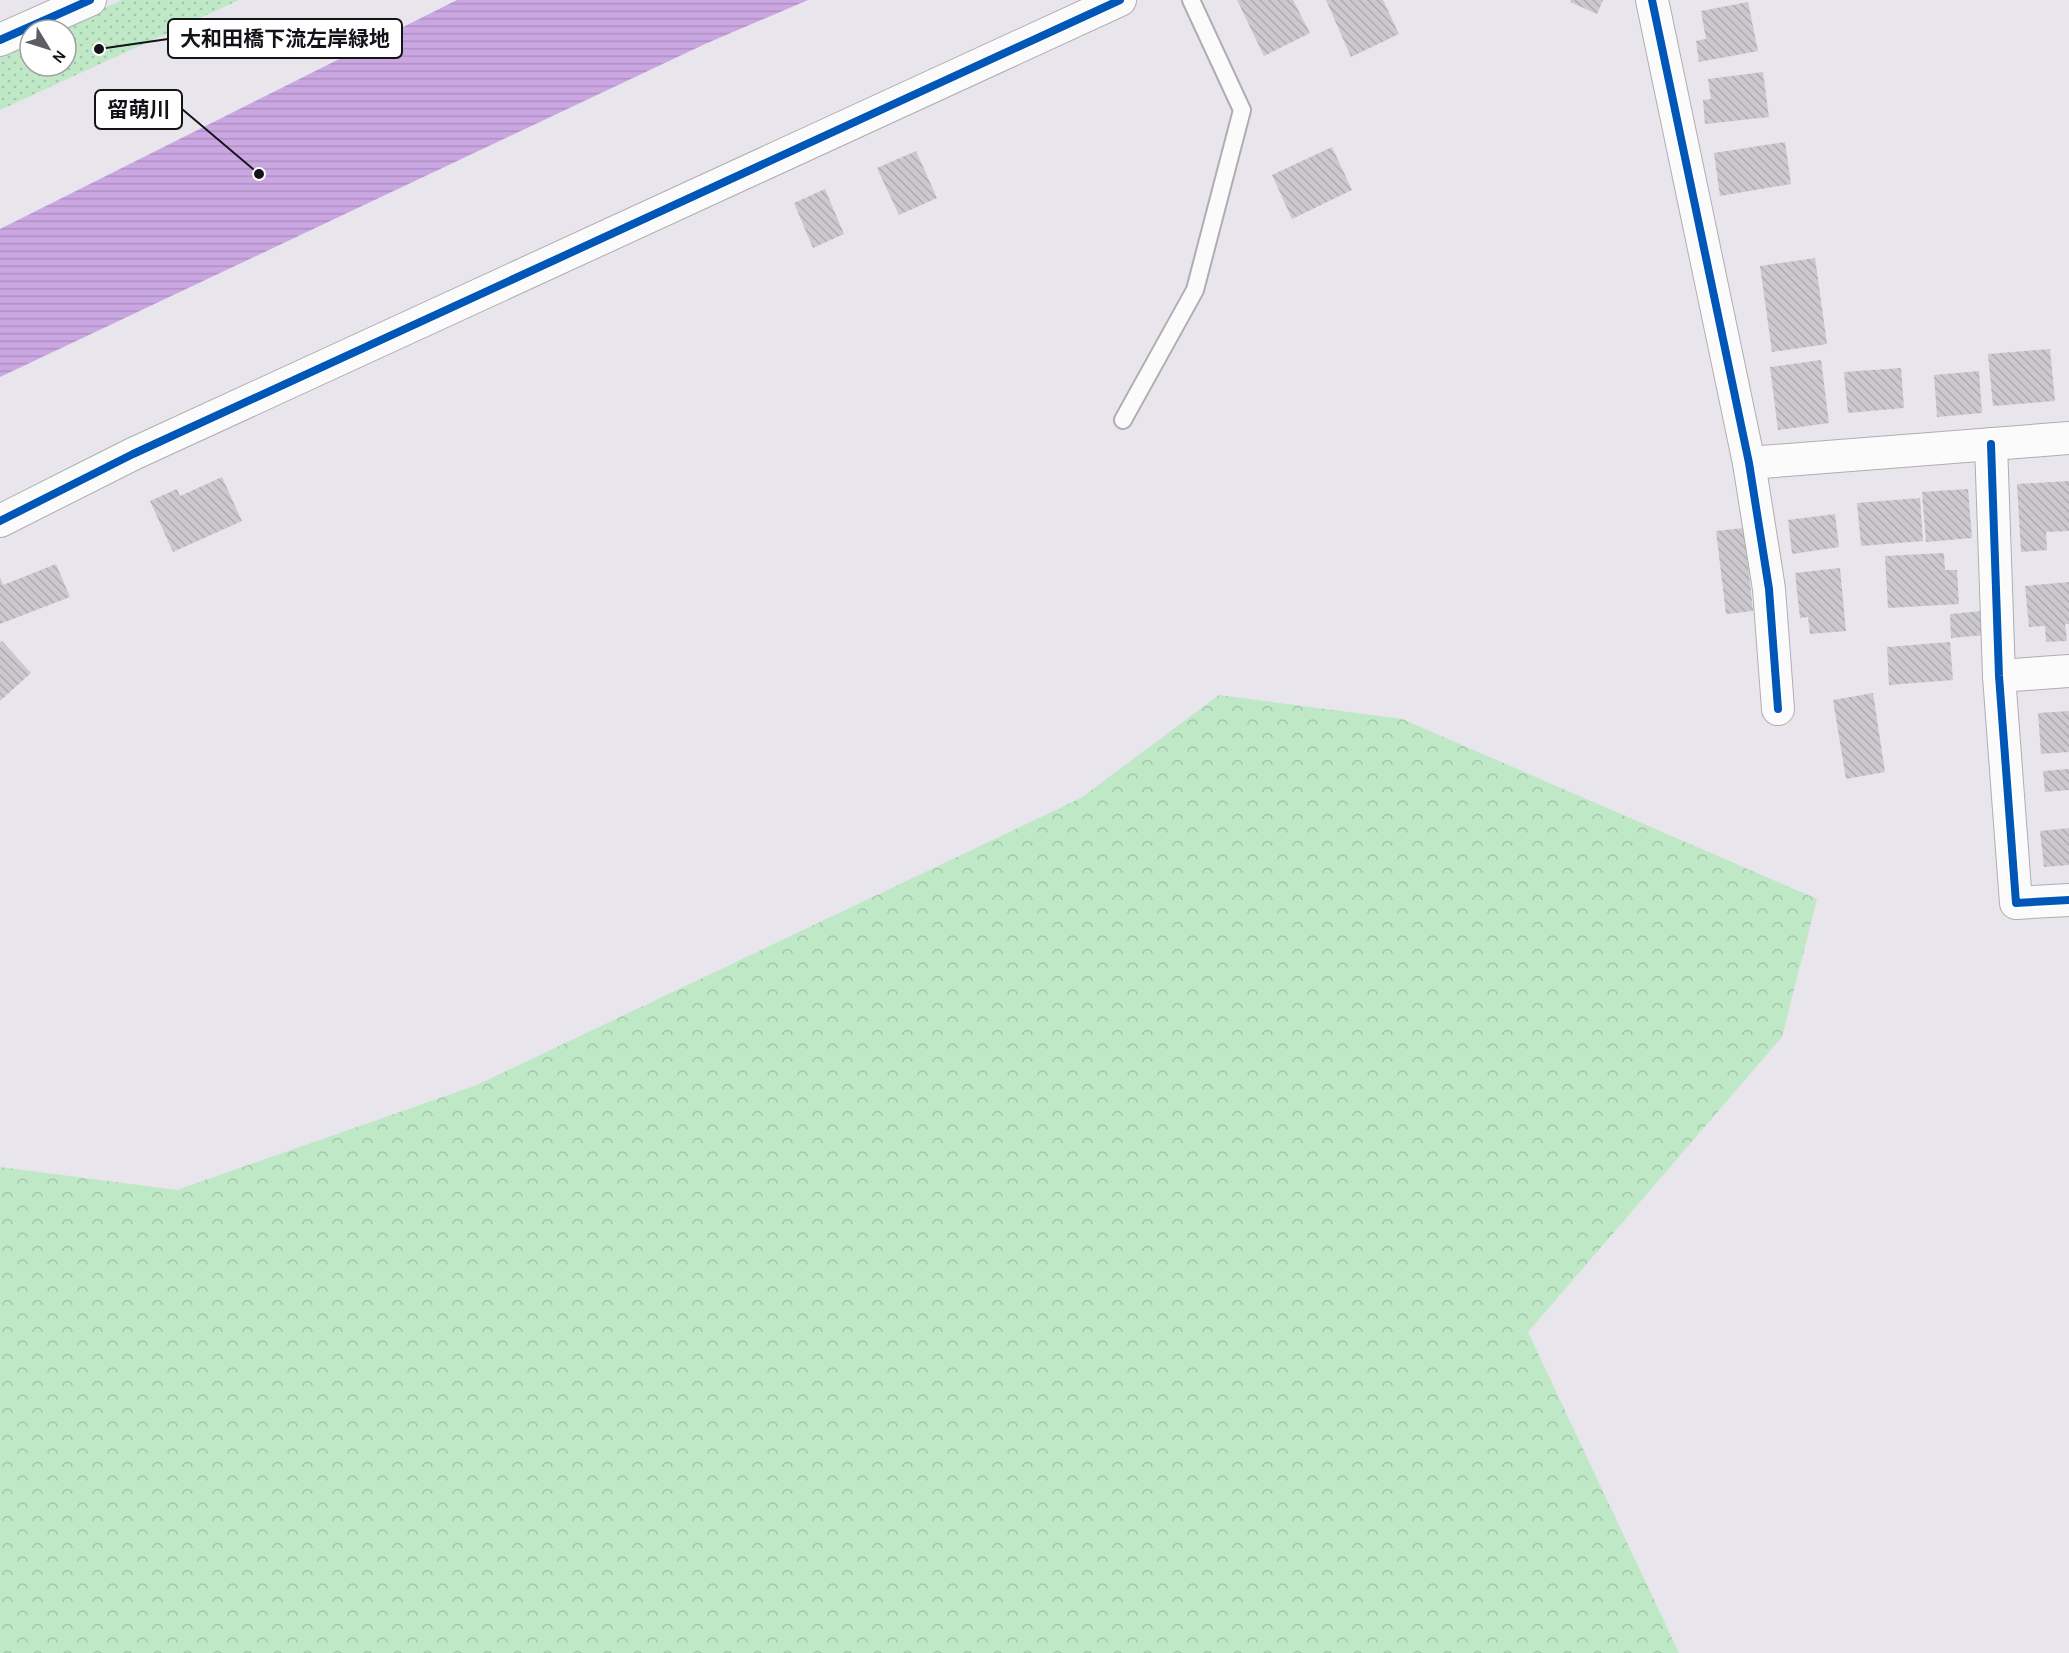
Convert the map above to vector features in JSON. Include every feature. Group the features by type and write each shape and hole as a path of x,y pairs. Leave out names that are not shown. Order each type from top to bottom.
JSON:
{"street":[{"path":"0,40 90,0"},
{"path":"0,521 133,454 1120,0"},
{"path":"1652,0 1749,463 1769,588 1778,709"},
{"path":"1749,463 2069,438"},
{"path":"1991,444 2000,676 2016,903 2069,900"},
{"path":"2000,676 2069,671"}],"lane":[{"path":"1123,420 1195,290 1242,110 1191,0"}],"green space":[{"path":"122,0 239,0 78,74 78,20"},
{"path":"18,48 18,78 70,78 0,110 0,56"},
{"path":"1219,695 1402,719 1817,899 1782,1037 1528,1332 1679,1653 0,1653 0,1167 177,1190 477,1085 1081,798"}],"shaded area":[{"path":"457,0 808,0 705,44 0,377 0,229"}],"building":[{"path":"1237,0 1293,0 1310,33 1264,56"},
{"path":"1326,0 1383,0 1399,34 1351,57"},
{"path":"1571,0 1603,0 1597,14 1570,2"},
{"path":"1748,2 1758,51 1699,62 1696,41 1706,39 1701,11"},
{"path":"1763,72 1769,117 1705,124 1703,100 1711,99 1708,79"},
{"path":"1785,142 1791,184 1720,196 1714,153"},
{"path":"1332,147 1352,190 1292,219 1272,175"},
{"path":"916,151 937,198 899,215 877,168"},
{"path":"825,189 844,234 813,248 794,203"},
{"path":"1815,258 1827,344 1772,352 1760,266"},
{"path":"2050,349 2055,401 1993,406 1988,354"},
{"path":"1821,360 1829,423 1778,430 1770,367"},
{"path":"1901,368 1904,408 1848,413 1844,372"},
{"path":"1979,371 1982,413 1937,417 1934,375"},
{"path":"222,477 242,521 173,552 150,501 177,489 180,496"},
{"path":"2069,481 2069,531 2046,532 2047,550 2021,552 2017,484"},
{"path":"1968,489 1972,538 1926,542 1922,492"},
{"path":"1920,498 1923,541 1861,546 1857,503"},
{"path":"1835,514 1839,547 1792,554 1788,520"},
{"path":"1744,528 1753,611 1726,614 1716,531"},
{"path":"1944,553 1945,570 1957,570 1959,604 1888,608 1885,556"},
{"path":"56,564 70,597 0,624 0,577 3,585"},
{"path":"1840,568 1846,631 1810,634 1808,617 1800,618 1795,573"},
{"path":"2069,582 2069,624 2065,624 2067,641 2046,642 2045,626 2029,627 2025,586"},
{"path":"1982,611 1984,635 1951,638 1950,614"},
{"path":"2,641 31,673 0,701 0,642"},
{"path":"1950,642 1953,680 1889,685 1887,647"},
{"path":"1873,693 1885,772 1846,779 1833,700"},
{"path":"2069,711 2069,752 2041,754 2038,713"},
{"path":"2069,769 2069,790 2045,792 2043,771"},
{"path":"2069,828 2069,865 2044,867 2040,831"}],"cycle path":[{"path":"0,40 90,0"},
{"path":"0,521 133,454 1120,0"},
{"path":"1652,0 1749,463 1769,589 1778,709"},
{"path":"1991,444 1999,676 2016,903 2069,900"}],"place":[{"name":"大和田橋下流左岸緑地","path":"99,49"},
{"name":"留萌川","path":"259,174"}]}
